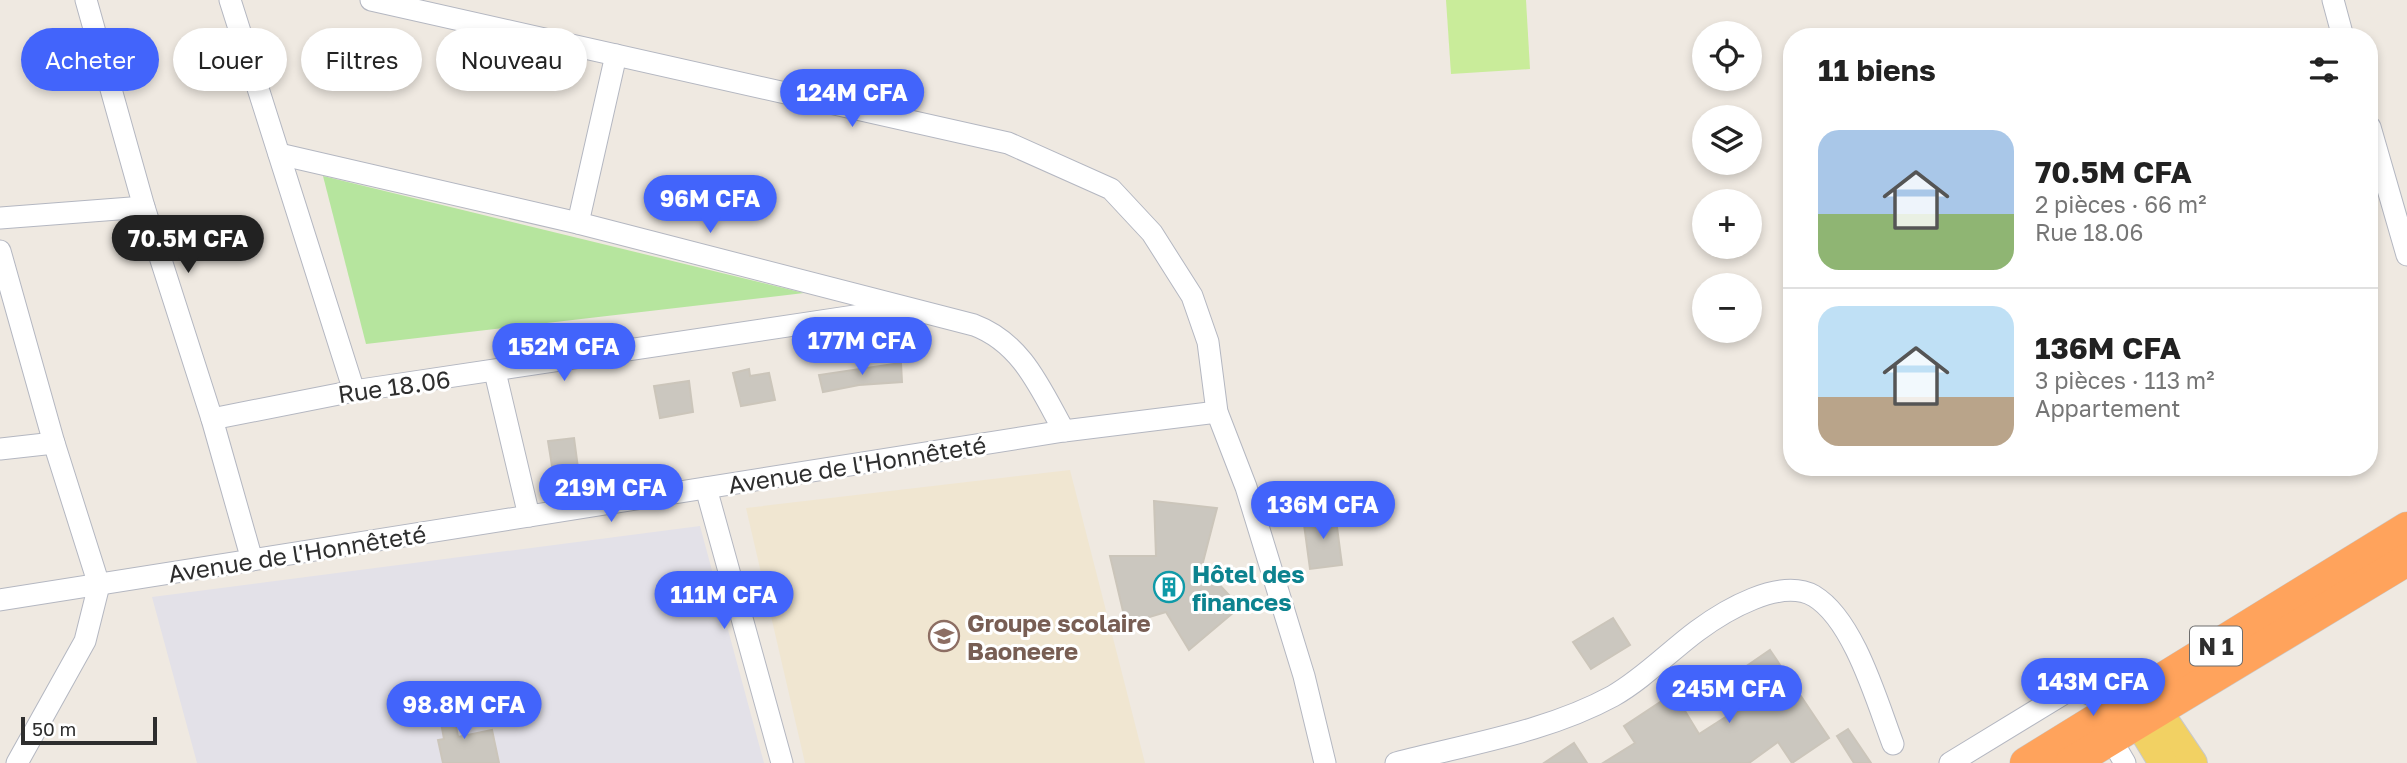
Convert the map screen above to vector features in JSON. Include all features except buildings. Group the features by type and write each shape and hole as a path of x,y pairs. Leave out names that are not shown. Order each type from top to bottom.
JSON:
{"highway":[{"name":"N 1","path":"2071,763 2118,751 2141,707 2407,528"},
{"name":"N 1","path":"2026,763 2141,707 2407,560"}],"main road":[{"path":"2141,707 2163,763"},
{"path":"2141,707 2193,763"}],"street":[{"path":"86,0 144,207 212,419 252,561"},
{"path":"230,0 354,391"},
{"path":"371,0 1008,143 1111,189 1152,233 1192,296 1208,342 1217,412 1246,487 1304,676 1325,763"},
{"path":"2333,0 2341,28"},
{"path":"578,223 615,55"},
{"path":"279,154 578,223 909,308 995,333 1015,348 1065,430"},
{"path":"2378,155 2407,255"},
{"path":"0,218 144,207"},
{"path":"0,251 54,443 99,585 85,641 17,763"},
{"name":"Rue 18.06","path":"212,419 354,391 909,308"},
{"path":"495,372 529,516"},
{"name":"Avenue de l'Honnêteté","path":"0,600 1065,430 1217,412"},
{"path":"0,449 54,443"},
{"path":"706,488 782,763"},
{"path":"1396,763 1525,731 1614,695 1729,609 1763,593 1788,592 1813,596 1842,624 1874,693 1893,744"},
{"path":"1951,763 2069,690 2078,688 2141,707"}],"shaded area":[{"name":"Groupe scolaire Baoneere","path":"1070,470 1145,763 805,763 746,508"},
{"path":"700,526 764,763 197,763 152,597"}],"green space":[{"path":"1446,0 1526,0 1530,69 1451,74"},
{"path":"323,176 804,293 366,344"}],"place":[{"name":"Hôtel des finances","path":"1169,587"},
{"name":"Groupe scolaire Baoneere","path":"944,636"}]}
